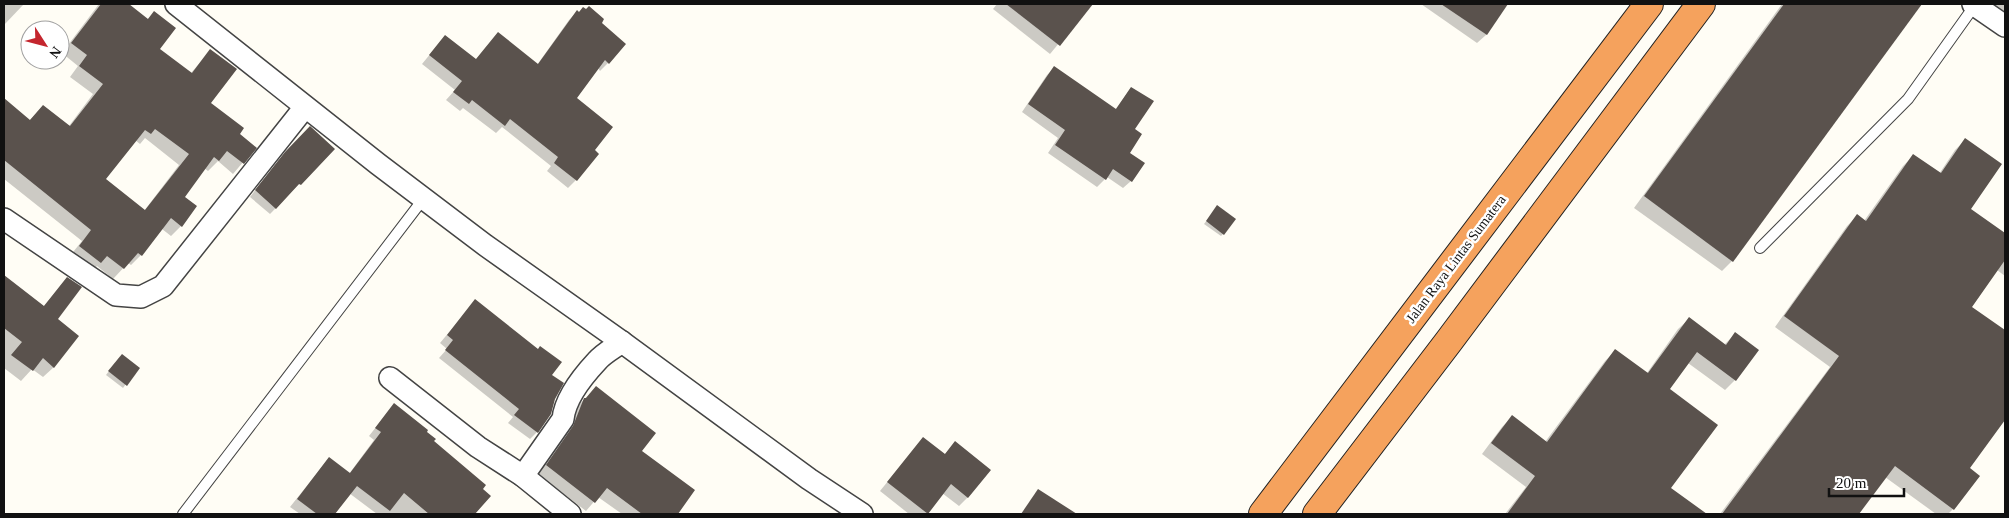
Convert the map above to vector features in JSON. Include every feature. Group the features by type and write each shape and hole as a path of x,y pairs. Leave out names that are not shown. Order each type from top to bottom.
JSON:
{"highway":[{"name":"Jalan Raya Lintas Sumatera","path":"1263,514 1649,4"},
{"path":"1317,514 1701,4"}],"street":[{"path":"176,4 305,107 484,245 622,342 809,479 862,514"},
{"path":"1974,4 2005,26"},
{"path":"4,219 116,296 141,297 163,286 305,107"},
{"path":"523,476 562,419 564,410 579,383 597,360 622,342"},
{"path":"390,378 478,448 523,476 570,514"}],"lane":[{"path":"1760,248 1908,99 1974,4"},
{"path":"183,514 424,198"}],"building":[{"path":"101,4 129,4 148,19 154,11 176,28 160,49 192,73 210,49 237,69 211,103 244,128 240,134 257,148 244,164 227,151 219,161 214,157 185,197 197,206 182,227 171,218 142,256 138,253 124,269 107,256 101,263 79,246 91,230 4,160 4,98 30,120 43,105 70,126 103,84 79,66 87,55 71,43","holes":["155,129 189,154 145,210 106,179 145,130 151,134"]},
{"path":"1006,4 1093,4 1060,46"},
{"path":"1441,4 1508,4 1487,35"},
{"path":"1784,4 1922,4 1733,262 1644,196"},
{"path":"589,6 604,19 602,23 626,44 609,64 605,60 577,98 613,127 595,150 599,154 577,181 554,163 558,157 510,119 505,126 472,100 469,104 453,92 462,81 429,55 445,35 476,59 498,32 538,64 577,10 579,12 583,7 586,9"},
{"path":"1054,66 1116,109 1131,87 1154,101 1135,129 1142,134 1130,153 1145,163 1132,182 1113,169 1106,180 1055,145 1065,130 1028,104"},
{"path":"310,126 335,149 276,209 255,190 285,152"},
{"path":"1965,138 2002,164 1971,209 2005,233 2005,260 1972,307 2005,330 2005,420 1970,468 1980,476 1954,510 1895,466 1859,514 1722,514 1839,356 1784,316 1857,214 1866,221 1913,154 1941,173"},
{"path":"1217,205 1236,219 1224,235 1206,221"},
{"path":"4,275 44,306 67,277 82,287 58,319 79,336 54,368 43,358 33,371 11,355 22,342 4,328"},
{"path":"475,299 538,349 540,346 562,362 552,375 564,383 555,399 551,414 538,433 514,415 519,409 445,350 453,340 447,335"},
{"path":"1689,317 1726,345 1735,332 1759,350 1736,381 1697,352 1670,389 1718,425 1671,488 1707,514 1507,514 1535,476 1491,443 1512,415 1547,442 1615,349 1648,373"},
{"path":"122,354 140,368 127,386 108,371"},
{"path":"596,386 656,433 642,451 695,490 678,514 642,514 607,488 595,503 546,465 573,426 584,398"},
{"path":"394,403 428,430 427,432 436,439 434,441 486,485 483,489 491,496 475,514 429,514 404,493 390,511 357,486 335,514 317,514 297,499 329,457 350,473 381,432 375,428"},
{"path":"923,437 945,454 955,441 991,470 968,498 951,484 928,514 887,482"},
{"path":"1038,489 1077,514 1021,514"}]}
